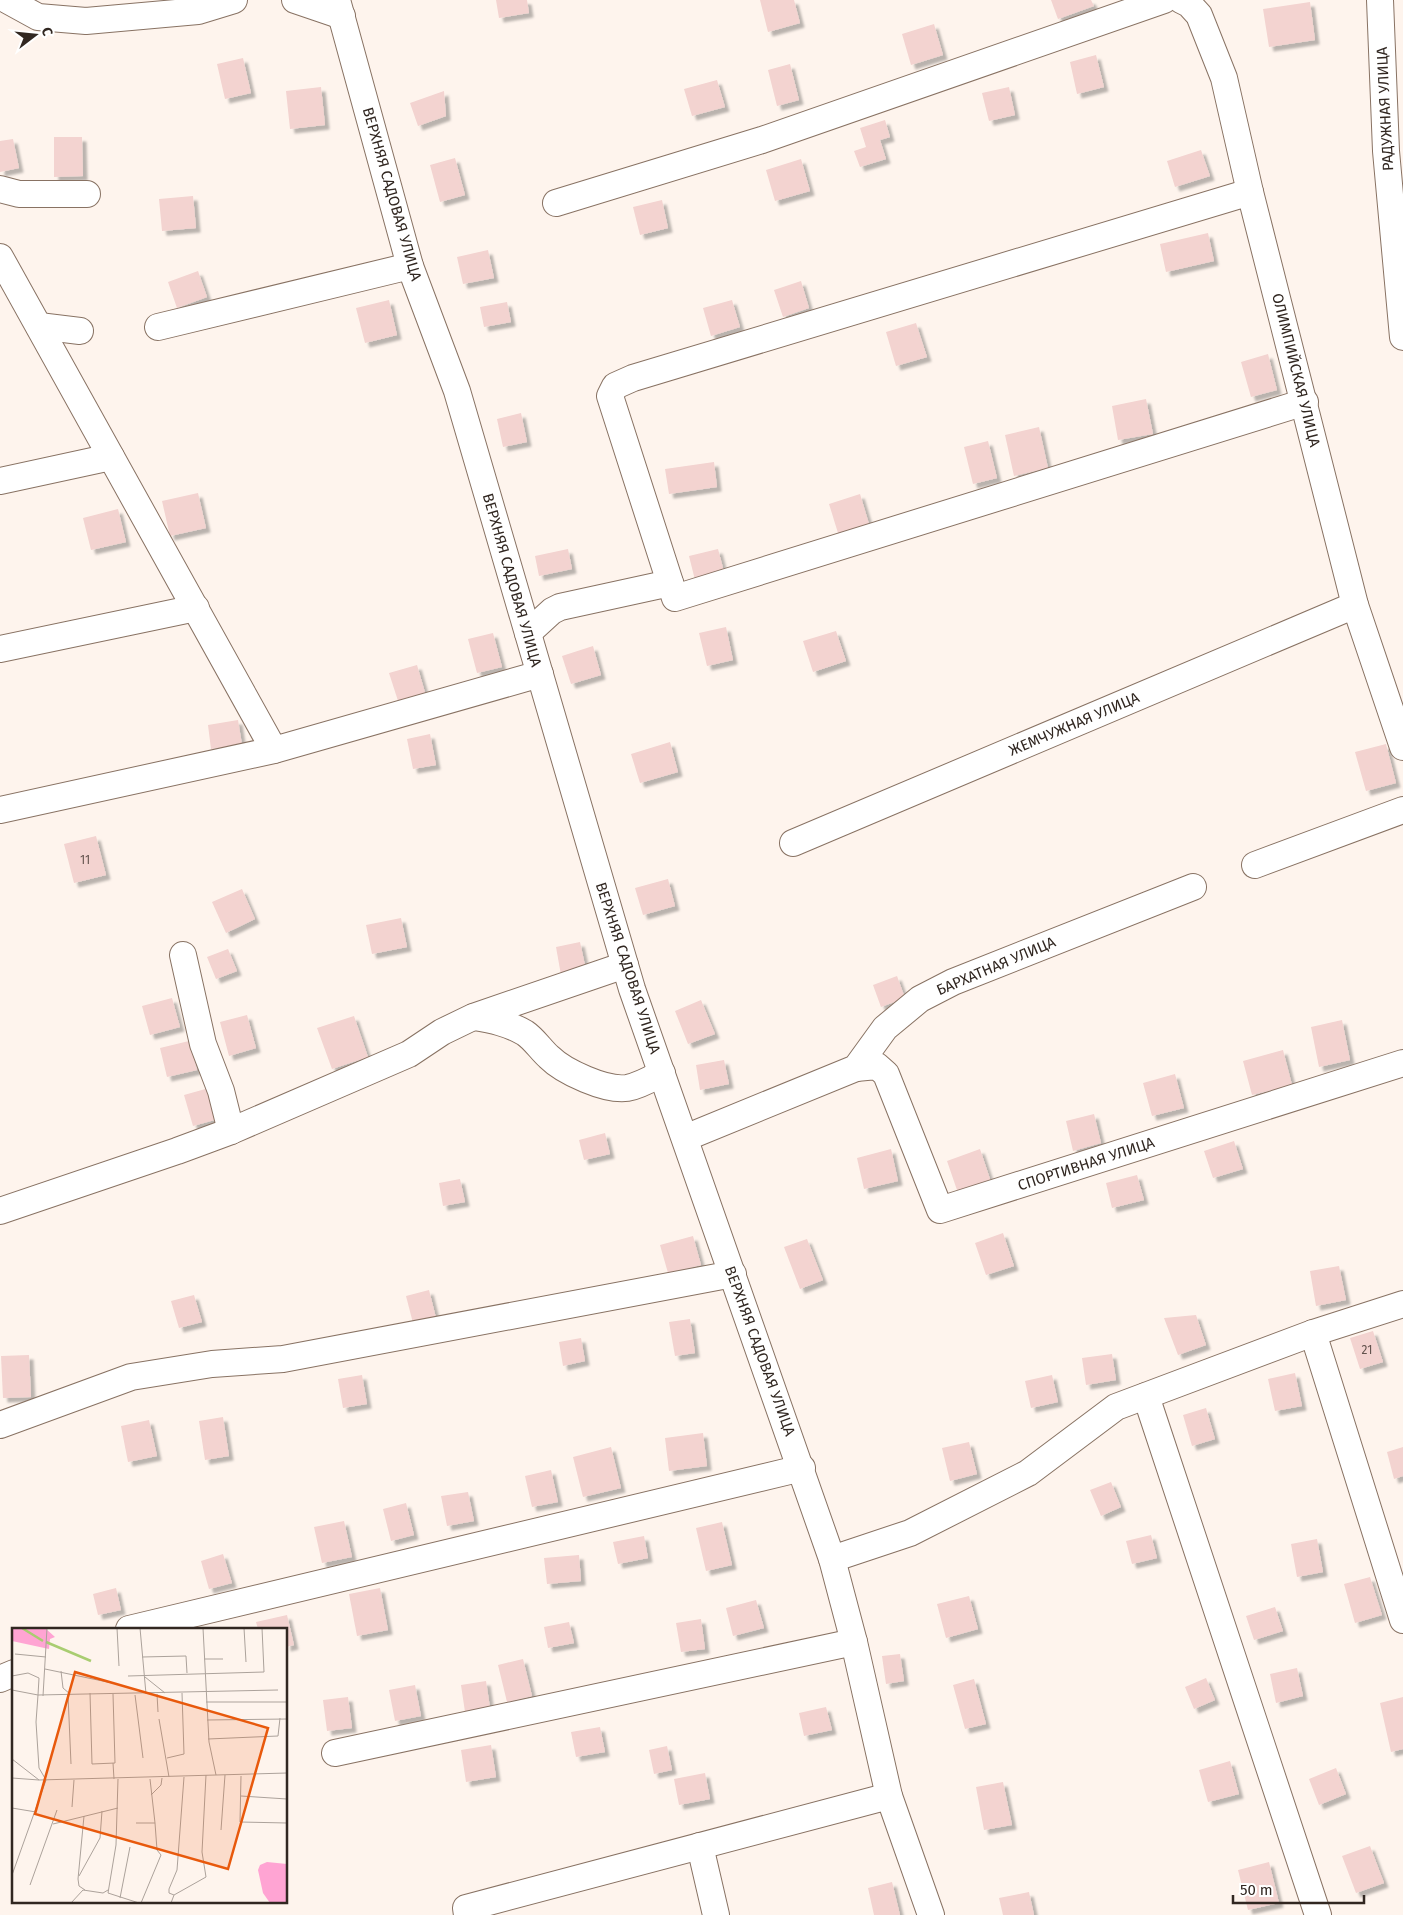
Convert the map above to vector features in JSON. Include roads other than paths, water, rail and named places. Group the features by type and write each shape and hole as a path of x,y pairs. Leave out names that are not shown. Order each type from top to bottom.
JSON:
{"street":[{"path":"12,1 38,17 86,21 198,11 234,0"},
{"path":"294,0 343,5"},
{"path":"556,203 762,140 1164,0"},
{"name":"РАДУЖНАЯ УЛИЦА","path":"1380,0 1386,151 1403,337"},
{"name":"ОЛИМПИЙСКАЯ УЛИЦА","path":"1187,1 1199,14 1224,78 1250,192 1355,605 1396,705 1403,747"},
{"name":"ВЕРХНЯЯ САДОВАЯ УЛИЦА","path":"343,5 410,266 457,391 625,965 802,1468 832,1559 854,1642 889,1796 931,1915"},
{"path":"0,191 19,194 87,194"},
{"path":"1250,192 633,378 615,386 610,396 675,598 1304,402"},
{"path":"0,257 274,750"},
{"path":"158,327 410,266"},
{"path":"39,326 80,331"},
{"path":"0,482 112,457"},
{"path":"528,633 552,611 560,607 670,583"},
{"name":"ЖЕМЧУЖНАЯ УЛИЦА","path":"793,843 1355,605"},
{"path":"0,649 196,608"},
{"path":"0,810 274,750 540,674"},
{"path":"1255,865 1403,810"},
{"name":"БАРХАТНАЯ УЛИЦА","path":"856,1068 885,1028 928,995 953,982 1193,887"},
{"path":"183,955 203,1044 220,1091 231,1131"},
{"path":"0,1211 177,1152 231,1131 409,1054 442,1032 473,1017 625,965"},
{"path":"473,1017 509,1024 527,1034 550,1059 560,1066 591,1081 626,1088 646,1082 662,1073"},
{"name":"СПОРТИВНАЯ УЛИЦА","path":"856,1068 877,1066 886,1074 940,1210 1403,1063"},
{"path":"685,1138 856,1068"},
{"path":"0,1425 131,1377 212,1364 284,1359 733,1274"},
{"path":"832,1559 910,1533 944,1518 1028,1472 1116,1407 1313,1333 1403,1304"},
{"path":"1313,1333 1403,1620"},
{"path":"1146,1396 1318,1915"},
{"path":"133,1628 802,1468"},
{"path":"335,1753 854,1642"},
{"path":"0,1679 12,1673"},
{"path":"467,1915 466,1908 889,1796"},
{"path":"700,1846 716,1915"}]}
